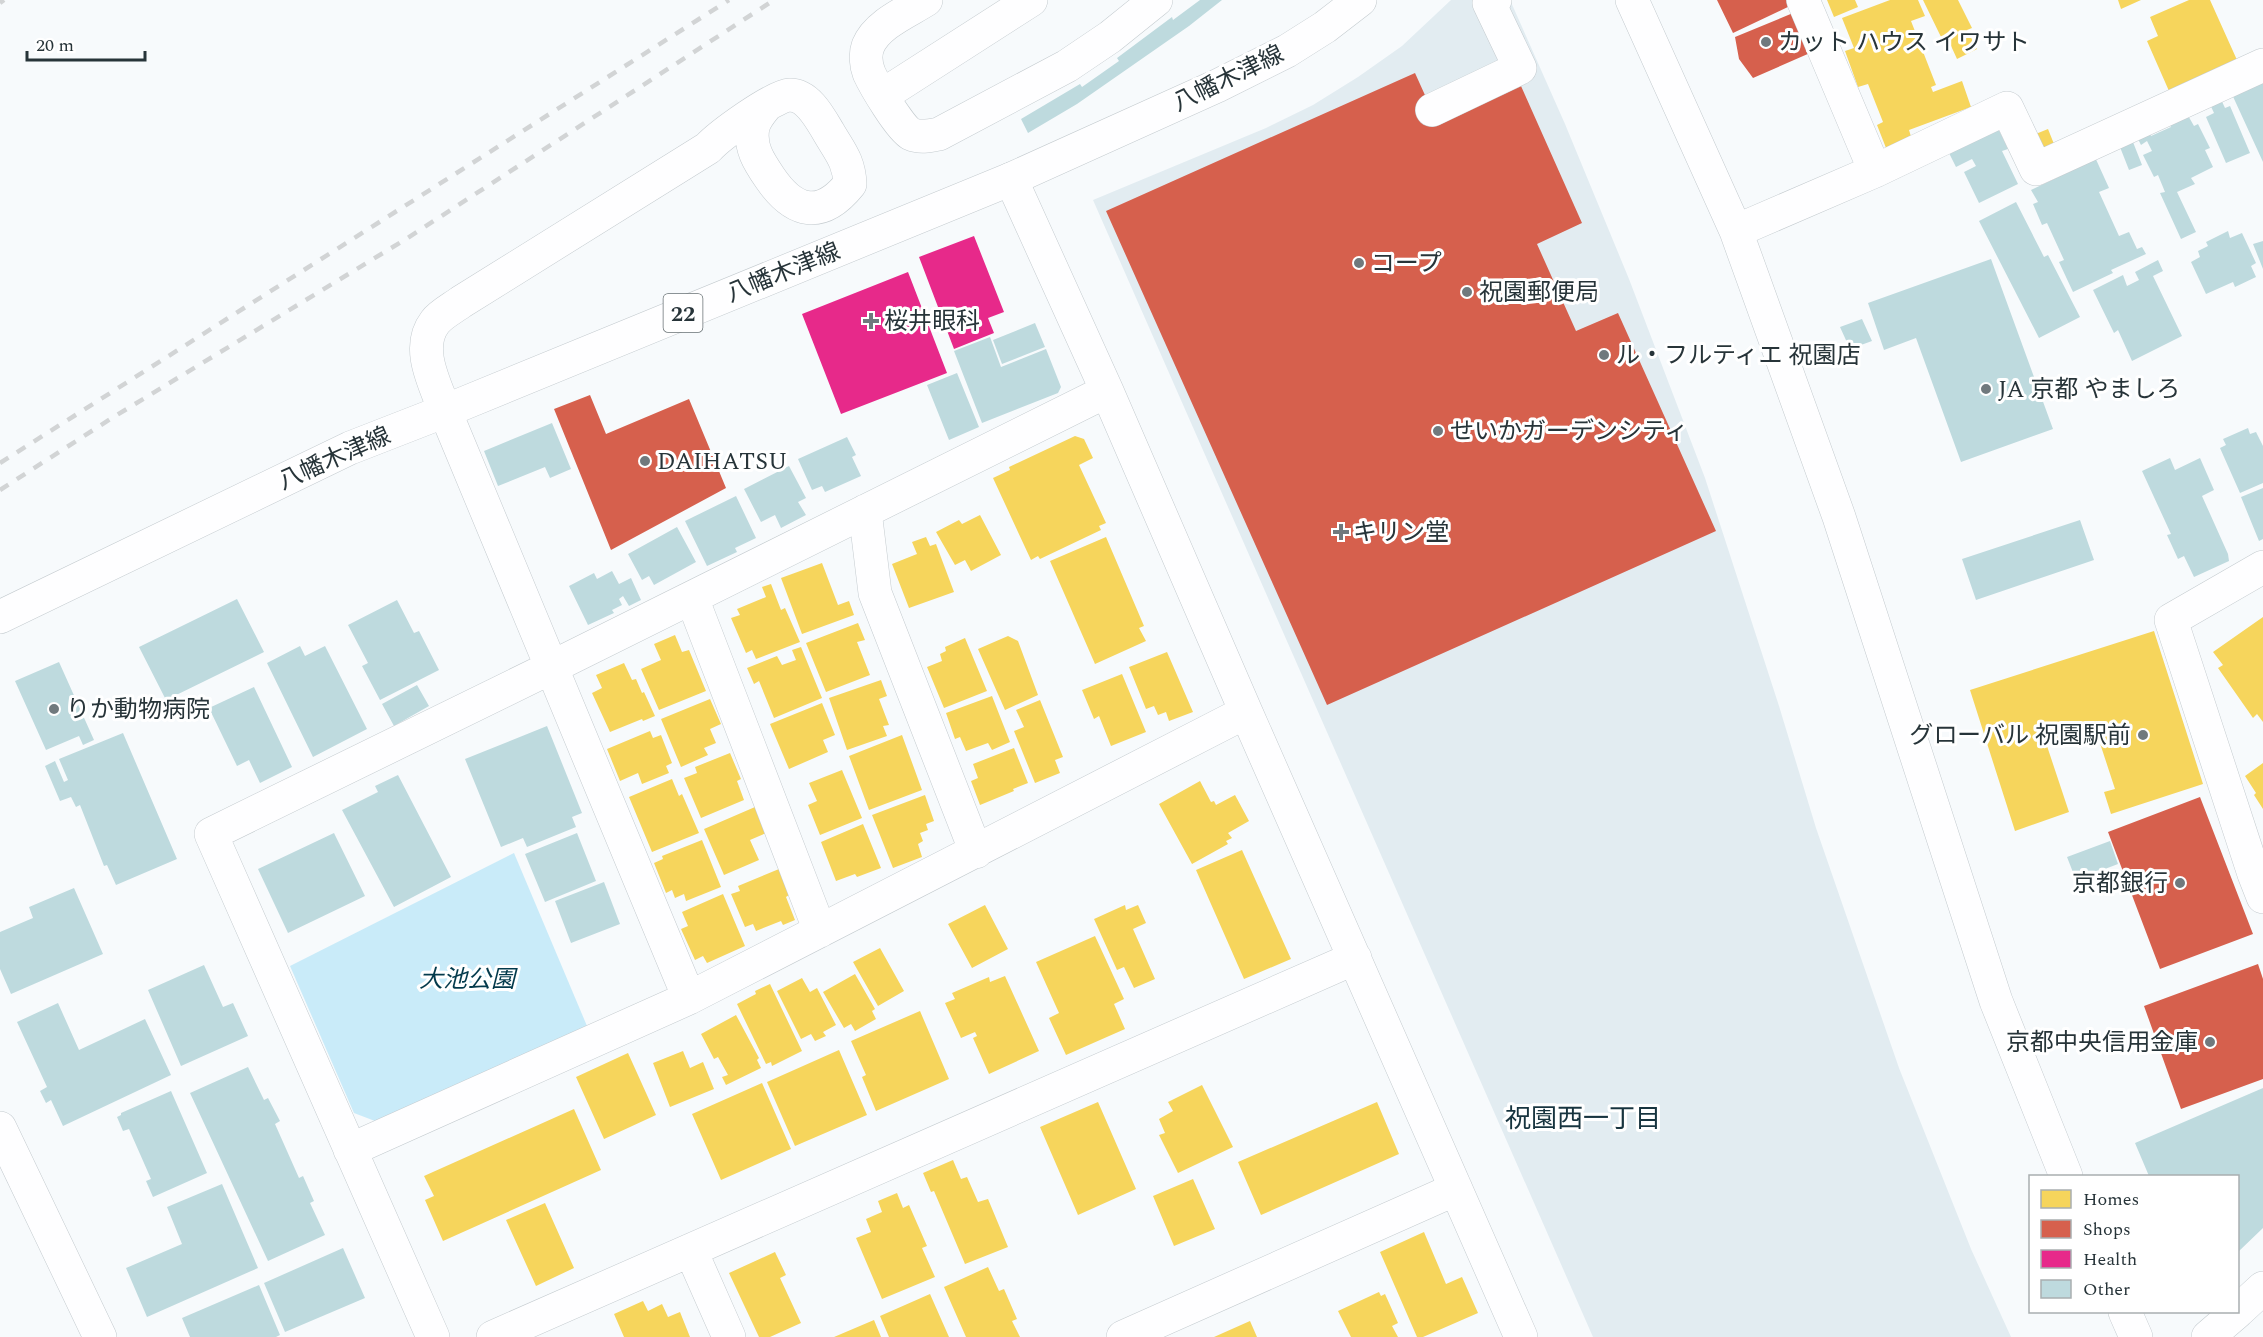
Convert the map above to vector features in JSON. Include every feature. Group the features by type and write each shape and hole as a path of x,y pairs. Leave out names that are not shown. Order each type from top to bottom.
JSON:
{"street":[{"path":"926,0 874,36 867,48 866,61 869,73 903,128 913,135 920,136 939,134 1067,66 1110,37 1156,0"},
{"path":"882,95 1031,0"},
{"name":"八幡木津線","path":"0,617 350,448 1011,179 1252,70 1325,27 1360,0"},
{"path":"1432,110 1520,68 1489,3 1495,0"},
{"path":"1632,0 1736,231 1839,517 1996,1001 2066,1175"},
{"path":"1803,0 1875,171"},
{"path":"1736,231 1875,171 2007,108 2036,169 2263,65"},
{"path":"689,998 445,411 426,352 427,337 436,321 461,302 708,148 718,136 765,107 789,95 801,99 814,110 849,166 850,184 842,194 828,204 808,208 792,203 780,193 756,159 753,143 756,119 765,107"},
{"path":"708,148 735,150 756,159"},
{"path":"1011,179 1107,391 1521,1337"},
{"path":"433,1337 211,834 1107,391"},
{"path":"865,511 874,593 976,852"},
{"path":"2260,879 2171,620 2263,567"},
{"path":"692,598 820,931"},
{"path":"350,1150 689,998 1246,712"},
{"path":"493,1337 1354,958"},
{"path":"0,1128 100,1337"},
{"path":"1123,1337 1456,1189"},
{"path":"691,1251 729,1337"},
{"path":"2239,1309 2263,1288"},
{"path":"2127,1313 2136,1337"},
{"path":"2208,1337 2235,1313"}],"shaded area":[{"path":"1451,0 1510,0 1565,124 1629,279 1705,478 1816,828 1899,1068 1971,1249 2011,1337 1593,1337 1093,200 1266,128 1313,105 1402,46"}],"green space":[{"name":"大池公園","path":"514,853 587,1026 375,1121 354,1113 290,966"}],"building: Homes":[{"path":"1827,0 1855,0 1858,7 1834,17"},
{"path":"1890,0 1918,0 1925,16 1911,21 1936,85 1931,87 1933,92 1962,81 1971,107 1909,130 1913,143 1888,153 1877,125 1883,122 1868,84 1858,87 1845,51 1854,48 1842,18"},
{"path":"1923,0 1958,0 1972,28 1967,30 1977,49 1957,59 1947,37 1942,39"},
{"path":"2118,0 2141,0 2121,9"},
{"path":"2189,0 2210,0 2237,60 2169,91 2147,41 2158,36 2150,17"},
{"path":"2048,129 2056,149 2039,156 2031,136"},
{"path":"1075,436 1084,439 1093,458 1079,465 1106,523 1099,526 1101,530 1040,559 1038,556 1031,560 993,478 1010,470 1009,467"},
{"path":"980,515 1001,555 971,571 965,560 955,565 936,532 959,520 962,524"},
{"path":"926,537 930,546 936,544 954,592 909,608 892,564 917,554 912,542"},
{"path":"1106,537 1144,626 1139,628 1146,641 1095,664 1050,561"},
{"path":"822,563 838,605 849,601 854,615 802,634 781,578"},
{"path":"771,584 781,610 785,608 800,642 756,659 752,650 746,653 731,618 740,615 737,609 766,597 762,587"},
{"path":"2263,617 2263,722 2257,714 2253,718 2218,668 2223,665 2213,652"},
{"path":"858,623 865,640 857,642 870,675 826,692 806,643"},
{"name":"グローバル 祝園駅前","path":"2154,631 2203,784 2111,814 2104,792 2115,789 2095,728 2046,743 2069,812 2015,831 1970,690"},
{"path":"675,635 682,652 689,650 706,691 659,710 641,669 661,660 654,644"},
{"path":"1008,636 1018,641 1038,695 1005,710 978,649"},
{"path":"965,638 987,691 944,708 927,667 942,661 940,654 946,651 945,647"},
{"path":"801,647 822,698 774,718 759,681 754,684 747,668 777,656 782,665 796,660 792,650"},
{"path":"1167,652 1193,712 1169,721 1166,712 1158,715 1154,706 1146,709 1129,667"},
{"path":"624,663 632,680 636,679 642,693 644,692 655,716 610,732 592,693 602,688 596,675"},
{"path":"1122,674 1146,732 1111,746 1099,716 1094,719 1082,690"},
{"path":"881,680 887,696 879,699 889,725 883,726 887,736 847,750 829,698"},
{"path":"992,696 1010,742 992,750 988,743 966,751 960,737 955,739 946,713"},
{"path":"710,699 721,724 710,729 716,743 704,748 708,755 681,767 661,719"},
{"path":"1040,700 1063,757 1055,760 1060,773 1035,783 1014,731 1024,727 1016,710"},
{"path":"822,703 835,735 823,740 828,752 789,769 770,724"},
{"path":"650,731 653,738 661,735 672,763 666,766 669,773 642,784 638,773 620,781 607,749"},
{"path":"902,735 922,790 869,810 849,756"},
{"path":"1014,748 1028,783 980,805 971,781 978,778 973,764"},
{"path":"730,753 741,779 737,781 744,800 701,818 684,778 697,773 695,767"},
{"path":"2263,763 2263,809 2245,776"},
{"path":"842,770 862,818 820,835 808,805 817,801 809,783"},
{"path":"672,779 679,796 682,794 699,833 652,852 629,797"},
{"path":"1200,781 1211,802 1214,801 1216,805 1235,795 1249,821 1228,833 1232,838 1226,841 1228,844 1192,864 1159,804"},
{"path":"925,795 934,821 926,824 928,830 920,833 923,841 918,844 922,857 893,868 872,815"},
{"path":"755,807 766,833 750,840 759,860 724,875 704,829"},
{"path":"863,824 881,868 857,877 855,874 836,881 821,842"},
{"path":"702,840 721,887 686,901 684,894 675,898 672,890 666,893 654,863 663,859 662,856"},
{"path":"1242,850 1291,959 1244,979 1196,870"},
{"path":"779,869 795,920 783,925 781,921 756,931 753,924 745,927 731,894 740,891 738,886"},
{"path":"723,894 745,946 707,963 703,956 695,960 681,929 688,926 682,912"},
{"path":"985,905 1008,949 972,968 948,924"},
{"path":"1125,905 1126,910 1138,905 1146,923 1133,929 1155,979 1134,988 1124,967 1117,970 1094,919"},
{"path":"1095,936 1124,999 1114,1004 1125,1029 1066,1055 1049,1018 1059,1013 1036,962"},
{"path":"880,948 904,991 878,1006 853,962"},
{"path":"855,974 875,1009 872,1011 876,1019 855,1031 851,1024 844,1028 823,992"},
{"path":"1005,976 1039,1051 989,1074 973,1038 977,1036 975,1032 961,1038 945,1003 955,999 952,993 989,977 990,982"},
{"path":"802,978 810,992 817,988 836,1025 823,1032 826,1036 815,1041 811,1034 801,1039 777,991"},
{"path":"770,984 802,1051 772,1066 771,1062 766,1064 737,1004"},
{"path":"920,1011 949,1079 876,1111 862,1077 866,1075 851,1041"},
{"path":"736,1015 759,1058 757,1060 761,1068 726,1085 722,1077 728,1075 718,1057 714,1059 701,1034"},
{"path":"839,1050 867,1115 795,1146 767,1082"},
{"path":"683,1051 690,1068 703,1062 714,1089 670,1107 653,1063"},
{"path":"628,1053 656,1115 604,1139 576,1077"},
{"path":"762,1083 791,1149 721,1180 692,1114"},
{"path":"1202,1085 1233,1147 1178,1173 1159,1135 1165,1133 1159,1119 1173,1111 1168,1102"},
{"path":"1098,1102 1136,1189 1078,1215 1040,1127"},
{"path":"1377,1102 1399,1154 1261,1215 1238,1162"},
{"path":"574,1109 601,1170 443,1241 425,1200 434,1196 424,1176"},
{"path":"953,1160 961,1179 967,1177 978,1202 988,1199 1008,1247 965,1264 934,1191 931,1192 923,1173"},
{"path":"1193,1179 1215,1229 1174,1246 1153,1196"},
{"path":"897,1193 903,1208 909,1205 927,1246 922,1248 935,1277 882,1299 856,1238 871,1232 866,1219 882,1212 878,1201"},
{"path":"545,1203 574,1268 536,1286 506,1220"},
{"path":"1424,1232 1446,1284 1462,1277 1478,1313 1423,1337 1417,1337 1380,1252"},
{"path":"775,1252 786,1275 780,1278 801,1323 770,1337 759,1337 729,1273"},
{"path":"988,1267 999,1291 1004,1289 1017,1319 1012,1321 1020,1337 966,1337 944,1287"},
{"path":"1379,1292 1381,1296 1385,1294 1398,1323 1392,1326 1398,1337 1351,1337 1338,1311"},
{"path":"930,1294 949,1337 889,1337 880,1316"},
{"path":"643,1301 648,1311 662,1304 668,1317 680,1312 690,1337 624,1337 614,1314"},
{"path":"874,1320 881,1337 834,1337"},
{"path":"1250,1321 1257,1337 1214,1337"}],"building: Shops":[{"path":"1717,0 1789,0 1792,5 1733,33"},
{"path":"1793,13 1810,53 1753,78 1739,59 1735,37"},
{"name":"せいかガーデンシティ","path":"1415,73 1438,124 1521,86 1582,223 1537,244 1576,331 1618,313 1716,531 1327,705 1106,211"},
{"name":"DAIHATSU","path":"590,395 606,434 689,399 726,488 611,550 554,409"},
{"name":"京都銀行","path":"2200,797 2253,934 2160,969 2108,832"},
{"name":"京都中央信用金庫","path":"2258,964 2263,979 2263,1079 2181,1109 2144,1006"}],"building: Health":[{"path":"974,236 1004,312 988,318 994,333 954,349 919,257"},
{"path":"908,272 947,373 841,414 802,314"}],"building: Other":[{"path":"1200,0 1222,0 1189,26 1077,104 1028,133 1021,119 1080,84 1082,87 1119,61 1117,58 1172,17 1173,20"},
{"path":"2263,74 2263,162 2230,90"},
{"path":"2219,95 2225,108 2230,106 2250,153 2226,163 2206,117 2214,113 2208,100"},
{"path":"2186,112 2194,126 2198,124 2210,148 2205,150 2213,167 2191,178 2195,184 2177,192 2196,232 2181,239 2160,193 2165,192 2158,175 2154,177 2143,155 2152,151 2147,141 2141,145 2135,133 2147,126 2151,136 2171,127 2167,121"},
{"path":"1996,124 2008,149 2002,151 2018,184 1979,203 1964,172 1976,166 1972,159 1956,167 1949,153"},
{"path":"2131,137 2142,165 2129,170 2118,142"},
{"path":"2094,155 2109,188 2099,192 2119,236 2129,232 2137,249 2142,247 2146,254 2111,270 2113,273 2073,292 2059,262 2064,260 2047,223 2042,225 2033,204 2038,202 2031,190 2071,171 2069,167"},
{"path":"2016,202 2044,257 2048,255 2080,317 2039,338 1979,221"},
{"path":"2228,231 2230,238 2242,233 2256,263 2251,266 2256,277 2235,287 2233,282 2206,294 2191,262 2200,257 2198,251 2208,246 2206,242"},
{"path":"2263,241 2263,269 2253,244"},
{"name":"JA 京都 やましろ","path":"1991,259 2053,429 1961,462 1916,338 1884,350 1868,303"},
{"path":"2158,260 2163,271 2153,276 2182,336 2132,361 2118,330 2114,333 2093,290 2123,275 2127,286 2139,280 2135,272"},
{"path":"1862,319 1872,341 1850,349 1840,327"},
{"path":"1035,323 1045,347 1002,364 993,340"},
{"path":"990,337 1001,367 1046,349 1061,387 1058,393 982,423 954,351"},
{"path":"957,373 979,427 949,440 927,385"},
{"path":"552,423 571,469 550,478 545,467 498,486 484,451"},
{"path":"2248,428 2250,434 2256,432 2263,446 2263,483 2240,493 2220,448 2226,445 2223,439"},
{"path":"847,437 856,455 852,457 861,476 825,492 822,486 812,490 798,459"},
{"path":"2170,458 2175,470 2200,458 2214,490 2202,496 2228,554 2229,561 2194,577 2184,556 2178,559 2167,535 2171,534 2142,471"},
{"path":"789,466 806,498 798,502 806,515 781,528 775,515 761,522 744,489"},
{"path":"2263,488 2263,539 2259,541 2241,497"},
{"path":"736,496 756,538 735,548 737,552 707,566 685,521"},
{"path":"2080,520 2094,560 1976,600 1962,559"},
{"path":"677,527 696,562 654,585 649,576 642,580 628,554"},
{"path":"612,571 619,584 631,578 641,600 629,606 623,596 619,599 622,605 612,610 614,613 588,625 569,586 594,573 597,579"},
{"path":"237,599 264,652 166,700 139,647"},
{"path":"397,600 414,633 419,631 439,670 380,700 362,666 368,663 348,625"},
{"path":"300,646 305,656 325,646 367,729 313,757 267,663"},
{"name":"りか動物病院","path":"59,662 94,740 83,745 79,736 46,750 15,681"},
{"path":"417,685 429,706 394,726 382,704"},
{"path":"254,687 292,767 260,783 249,760 237,766 209,708"},
{"path":"547,726 582,813 572,817 576,827 527,847 523,838 501,847 465,759"},
{"path":"123,733 177,859 116,885 107,865 104,866 80,805 76,807 71,797 60,801 45,766 55,761 64,782 68,780 59,759"},
{"path":"398,775 451,877 394,907 342,810 378,792 375,786"},
{"path":"334,833 365,896 288,933 258,869"},
{"path":"577,833 596,881 545,902 525,854"},
{"path":"2110,841 2118,864 2076,880 2067,857"},
{"path":"604,882 620,924 571,943 555,901"},
{"path":"74,888 103,954 11,994 0,969 0,932 33,918 29,907"},
{"path":"204,965 223,1007 233,1003 248,1036 181,1066 148,990"},
{"path":"58,1003 79,1050 145,1019 171,1075 63,1126 51,1100 46,1103 40,1091 47,1087 17,1022"},
{"path":"248,1067 264,1100 268,1098 280,1121 275,1124 299,1178 303,1176 314,1201 310,1203 325,1235 268,1261 190,1093"},
{"path":"2263,1088 2263,1228 2239,1251 2239,1175 2149,1175 2135,1143"},
{"path":"171,1091 207,1173 153,1197 146,1181 151,1179 129,1129 123,1131 117,1117 121,1113"},
{"path":"222,1184 258,1268 147,1317 126,1268 182,1244 167,1207"},
{"path":"343,1248 365,1298 285,1332 264,1283"},
{"path":"259,1285 280,1335 276,1337 190,1337 182,1318"}],"railway":[{"path":"0,3 4,0"},
{"path":"0,463 729,0"},
{"path":"0,490 112,418 406,239 774,0"}],"place":[{"name":"カット ハウス イワサト","path":"1766,42"},
{"name":"コープ","path":"1359,263"},
{"name":"祝園郵便局","path":"1467,292"},
{"name":"桜井眼科","path":"871,321"},
{"name":"ル・フルティエ 祝園店","path":"1604,355"},
{"name":"JA 京都 やましろ","path":"1986,389"},
{"name":"せいかガーデンシティ","path":"1438,431"},
{"name":"DAIHATSU","path":"645,461"},
{"name":"キリン堂","path":"1341,532"},
{"name":"りか動物病院","path":"54,709"},
{"name":"グローバル 祝園駅前","path":"2143,735"},
{"name":"京都銀行","path":"2180,883"},
{"name":"京都中央信用金庫","path":"2210,1042"}],"district":[{"name":"祝園西一丁目","path":"1583,1118"}]}
